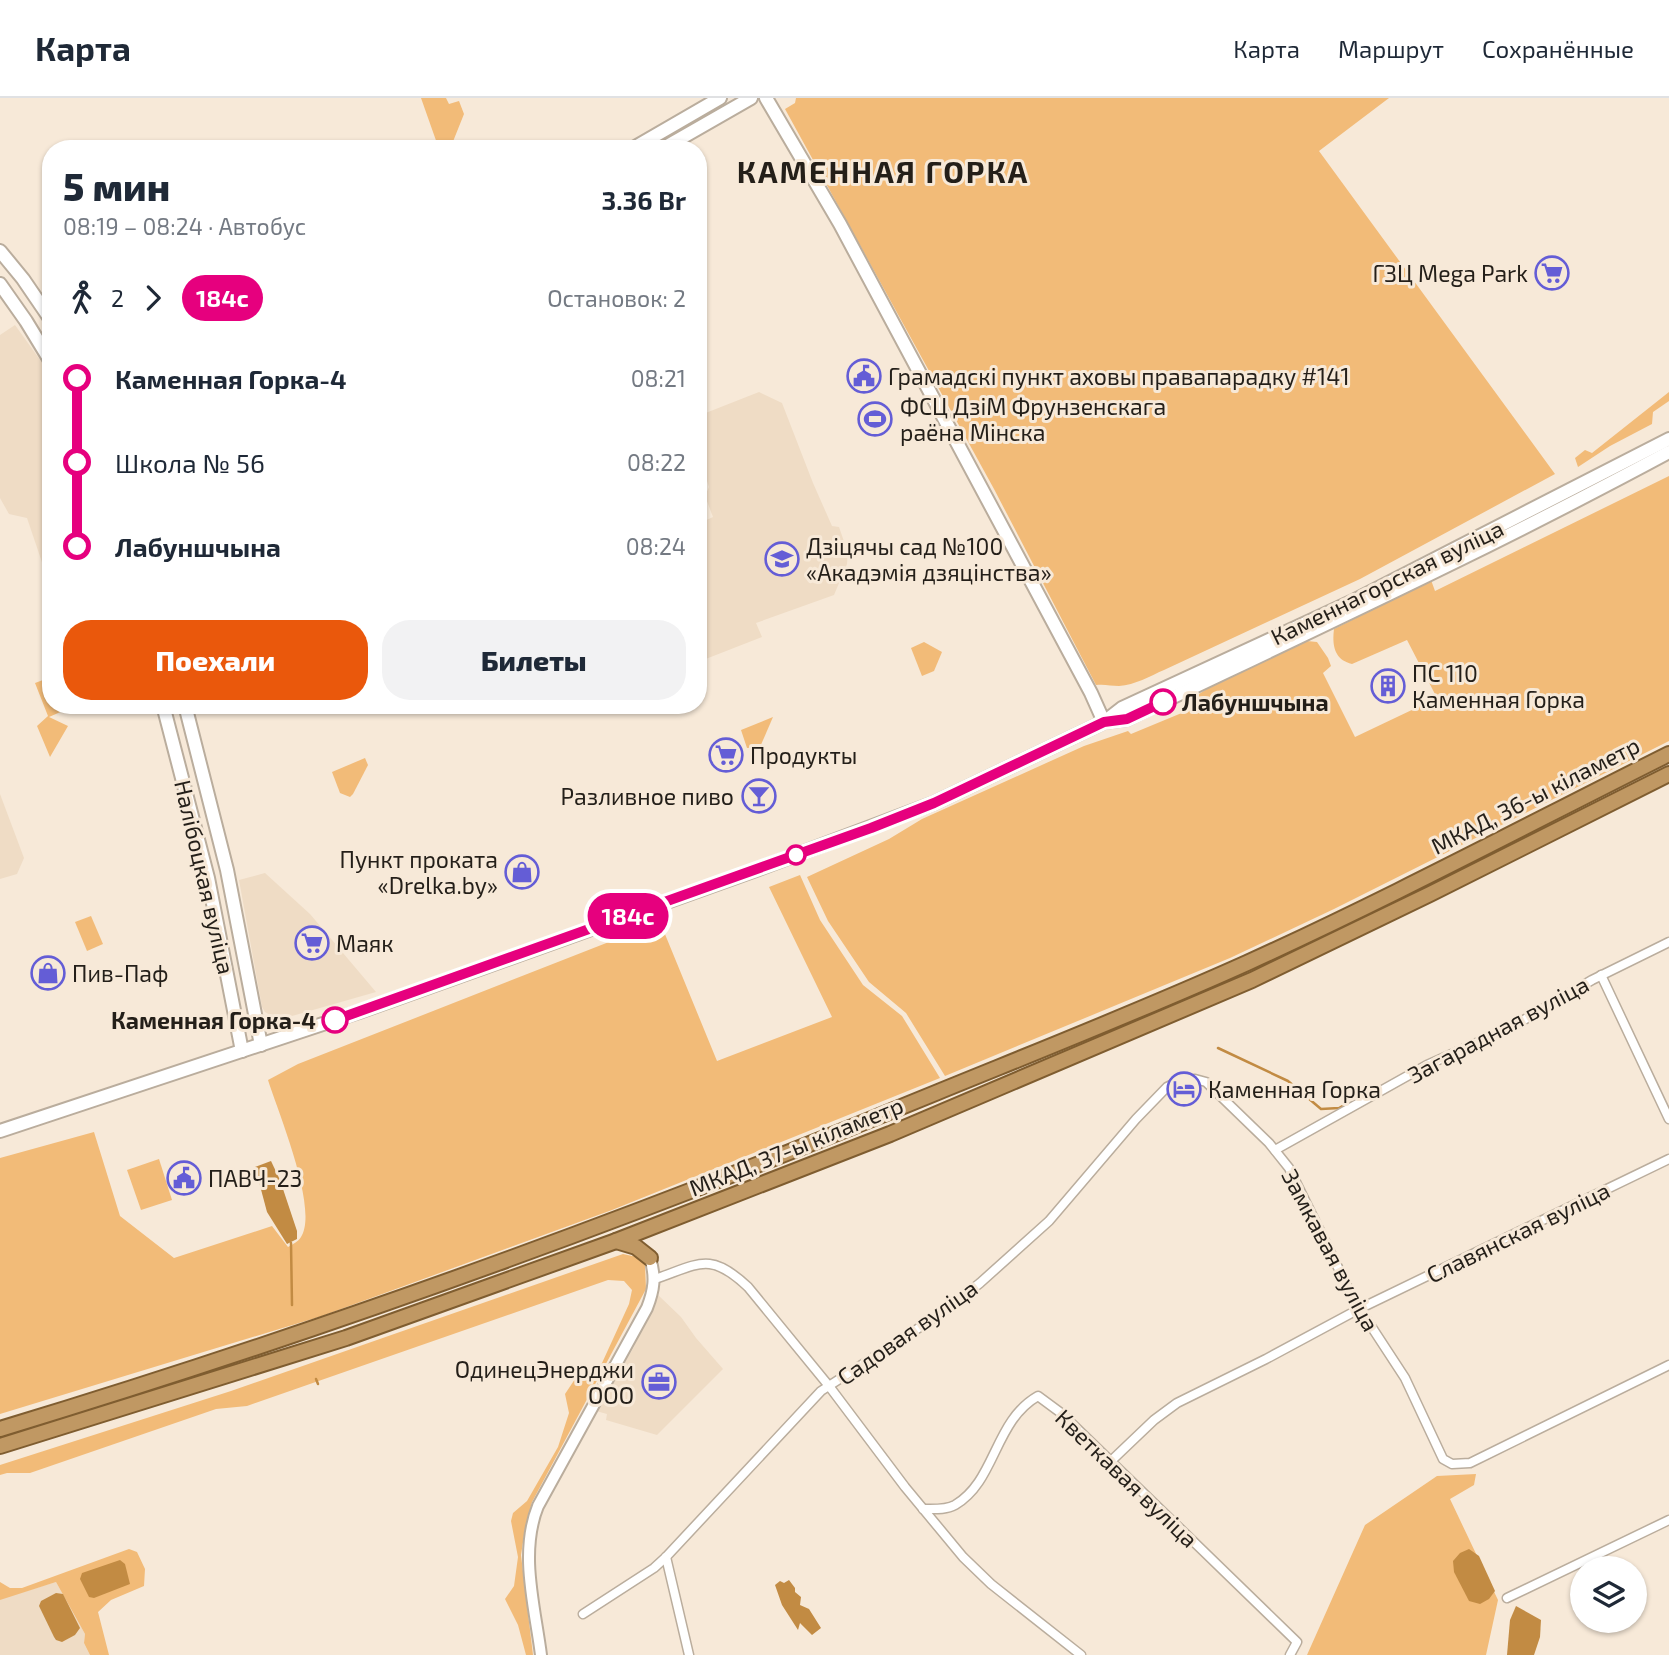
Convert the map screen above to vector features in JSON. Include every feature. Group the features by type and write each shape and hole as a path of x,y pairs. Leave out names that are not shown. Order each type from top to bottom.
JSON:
{"highway":[{"name":"МКАД, 36-ы кіламетр","path":"1422,877 1669,754"},
{"name":"МКАД, 36-ы кіламетр","path":"1430,894 1669,774"},
{"name":"МКАД, 37-ы кіламетр","path":"0,1429 155,1382 347,1318 651,1207 997,1068 1247,963 1422,877"},
{"name":"МКАД, 37-ы кіламетр","path":"0,1446 161,1398 346,1338 658,1225 902,1129 1161,1020 1252,980 1430,894"},
{"path":"650,1258 649,1241 658,1225"},
{"path":"616,1241 636,1247 650,1258"}],"main road":[{"path":"648,140 720,98"},
{"path":"678,140 751,98"},
{"path":"766,98 839,224 1104,722"},
{"path":"0,251 42,307"},
{"path":"0,284 42,347"},
{"name":"Каменнагорская вуліца","path":"0,1131 457,977 934,803 1104,722 1122,708 1351,602 1669,439"},
{"name":"Каменнагорская вуліца","path":"1104,722 1127,719 1319,629 1429,576 1669,452"},
{"name":"Налібоцкая вуліца","path":"165,714 208,878 242,1051"},
{"name":"Налібоцкая вуліца","path":"187,714 228,870 261,1045"}],"street":[{"name":"Загарадная вуліца","path":"1275,1150 1427,1065 1510,1028 1601,975 1669,942"},
{"path":"1601,975 1669,1119"},
{"name":"Замкавая вуліца","path":"1181,1080 1195,1079 1206,1082 1275,1150 1300,1187 1363,1307 1405,1378 1443,1459 1452,1464 1470,1463 1669,1365"},
{"name":"Садовая вуліца","path":"583,1614 654,1568 666,1557 807,1404 829,1386 942,1313 980,1283 1049,1221 1136,1119 1167,1087 1181,1080"},
{"name":"Славянская вуліца","path":"1111,1461 1154,1420 1177,1403 1363,1307 1669,1159"},
{"path":"541,1655 529,1558 529,1538 534,1517 647,1308 655,1279 650,1258"},
{"path":"655,1279 704,1263 716,1264 735,1274 829,1386 923,1510 963,1557 991,1584 1081,1655"},
{"name":"Кветкавая вуліца","path":"923,1510 955,1505 968,1494 985,1471 1014,1416 1026,1403 1038,1396 1061,1413 1297,1642 1290,1655"},
{"path":"1507,1598 1669,1520"},
{"path":"666,1557 689,1655"}],"shaded area":[{"path":"421,98 446,98 449,104 459,101 464,114 454,140 436,140"},
{"path":"796,98 1389,98 1319,151 1555,474 1360,579 1148,677 1119,686 1096,685 994,489 785,109 795,103"},
{"path":"15,325 42,363 42,562 27,518 9,514 0,498 0,335"},
{"path":"759,392 782,403 813,483 832,526 839,527 848,553 847,564 834,595 756,623 762,637 707,658 707,520 713,517 707,501 707,412"},
{"path":"1669,392 1669,401 1653,412 1652,424 1578,467 1575,458 1585,450 1592,453"},
{"path":"1669,476 1669,741 1334,909 1230,958 945,1076 906,1013 869,982 828,921 807,877 889,839 922,819 1084,746 1128,731 1131,734 1201,705 1196,696 1219,681 1307,641 1317,642 1328,658 1331,666 1323,673 1355,737 1437,698 1407,640 1352,664 1338,655 1333,641 1334,629 1431,580 1435,591"},
{"path":"924,642 942,652 934,671 922,676 911,648"},
{"path":"42,680 42,701 35,683"},
{"path":"47,714 56,714 49,717 68,726 50,757 37,726"},
{"path":"773,717 760,747 747,748 741,730"},
{"path":"365,758 368,765 353,794 350,797 340,793 332,772"},
{"path":"0,794 24,858 17,874 0,879"},
{"path":"265,873 310,914 376,992 285,1018 277,1019 265,1012 239,880"},
{"path":"800,875 820,920 863,985 902,1016 940,1078 612,1210 322,1316 0,1414 0,1158 94,1132 120,1216 174,1258 272,1226 288,1247 301,1237 305,1224 305,1205 288,1136 268,1080 298,1064 660,922 717,1061 832,1017 769,887"},
{"path":"91,916 103,944 87,951 75,922"},
{"path":"159,1159 172,1200 141,1210 127,1170"},
{"path":"271,1161 297,1231 297,1239 287,1244 267,1212 255,1167"},
{"path":"623,1254 637,1257 645,1265 646,1289 532,1502 525,1529 521,1555 533,1655 526,1655 518,1625 505,1599 514,1586 518,1557 511,1521 513,1513 527,1501 558,1447 569,1413 565,1394 577,1376 602,1363 629,1304 632,1290 624,1281 608,1280 247,1406 216,1409 30,1473 0,1475 0,1465 231,1391"},
{"path":"658,1295 681,1317 723,1369 657,1435 606,1420 607,1414 596,1411 634,1347"},
{"path":"1476,1474 1474,1485 1450,1499 1498,1600 1486,1655 1307,1655 1365,1525 1437,1476"},
{"path":"129,1549 137,1552 145,1569 144,1586 111,1600 98,1612 109,1655 90,1655 84,1643 85,1634 56,1582 0,1600 0,1582 10,1588 22,1588"},
{"path":"1469,1549 1479,1556 1495,1591 1489,1599 1480,1604 1469,1601 1454,1572 1453,1561 1460,1553"},
{"path":"120,1560 125,1564 130,1584 94,1598 89,1597 80,1579 82,1573"},
{"path":"789,1580 801,1597 800,1605 809,1609 821,1628 812,1635 800,1623 798,1630 782,1605 775,1585"},
{"path":"56,1582 85,1634 84,1643 90,1655 0,1655 0,1599"},
{"path":"56,1593 63,1594 80,1628 75,1635 62,1642 54,1637 39,1606 41,1601"},
{"path":"1516,1606 1541,1620 1540,1637 1534,1655 1507,1655 1510,1620"}],"waterway":[{"path":"1218,1048 1288,1081 1321,1109 1339,1108 1346,1104"},
{"path":"291,1243 292,1305"},
{"path":"316,1379 318,1384"}],"bus line":[{"name":"184с","path":"335,1020 871,828 934,803 1104,722 1127,719 1163,702"}],"place":[{"name":"ГЗЦ Mega Park","path":"1552,273"},
{"name":"Грамадскі пункт аховы правапарадку #141","path":"864,376"},
{"name":"ФСЦ ДзіМ Фрунзенскага раёна Мінска","path":"875,419"},
{"name":"Дзіцячы сад №100 «Акадэмія дзяцінства»","path":"782,559"},
{"name":"ПС 110 Каменная Горка","path":"1388,686"},
{"name":"Лабуншчына","path":"1163,702"},
{"name":"Продукты","path":"726,755"},
{"name":"Разливное пиво","path":"759,796"},
{"name":"Пункт проката «Drelka.by»","path":"522,872"},
{"name":"Маяк","path":"312,943"},
{"name":"Пив-Паф","path":"48,973"},
{"name":"Каменная Горка-4","path":"335,1020"},
{"name":"Каменная Горка","path":"1184,1089"},
{"name":"ПАВЧ-23","path":"184,1178"},
{"name":"ОдинецЭнерджи ООО","path":"659,1382"}],"district":[{"name":"КАМЕННАЯ ГОРКА","path":"883,171"}]}
